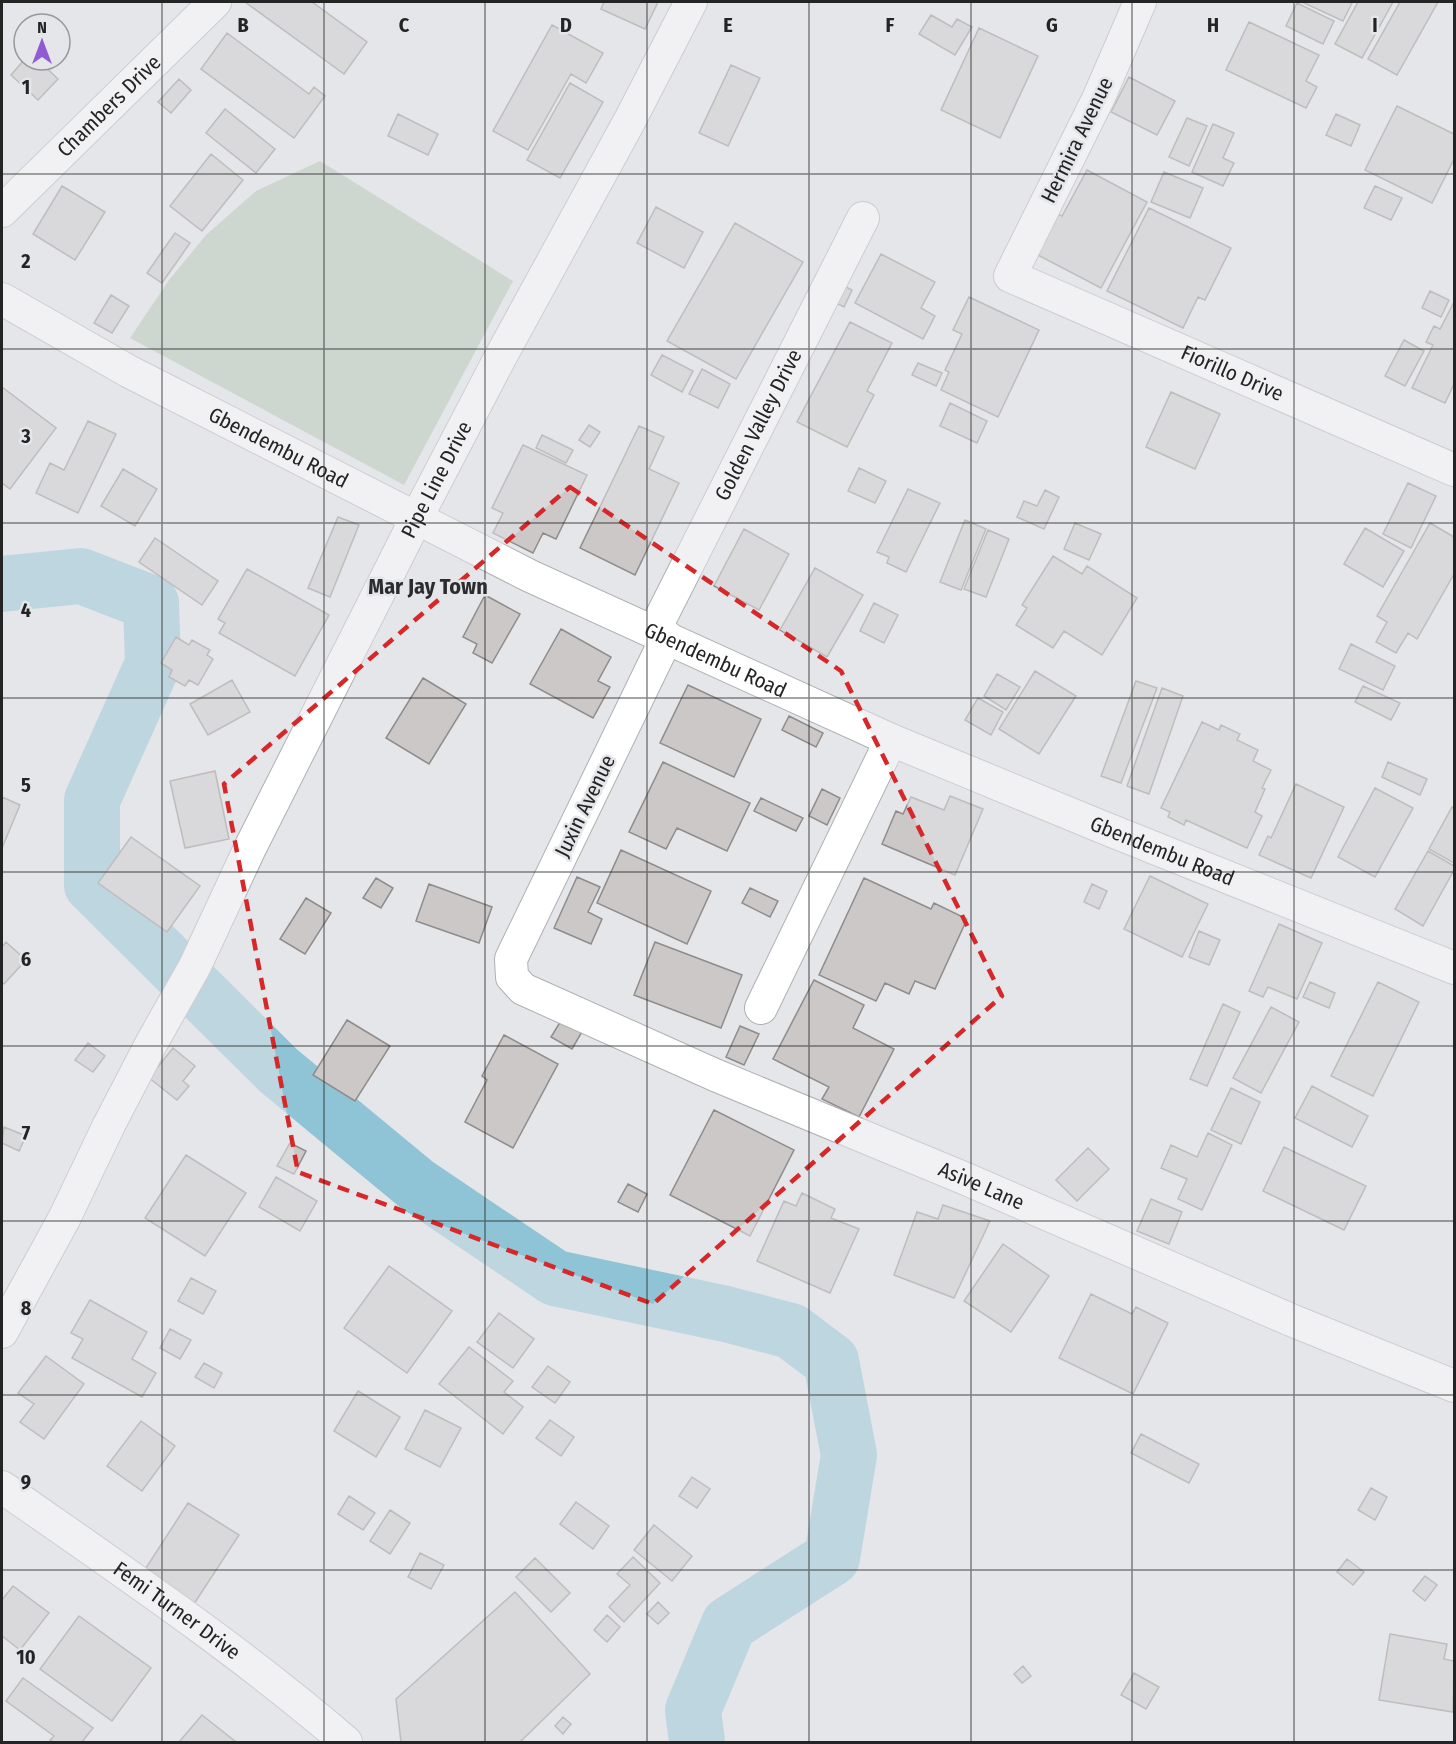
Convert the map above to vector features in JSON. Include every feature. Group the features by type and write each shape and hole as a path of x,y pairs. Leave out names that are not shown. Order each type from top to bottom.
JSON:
{"street":[{"name":"Chambers Drive","path":"2,210 215,2"},
{"name":"Pipe Line Drive","path":"2,1332 64,1219 151,1044 191,975 250,848 417,517 691,2"},
{"name":"Hermira Avenue","path":"1011,276 1099,98 1140,2"},
{"name":"Golden Valley Drive","path":"661,634 863,218"},
{"name":"Fiorillo Drive","path":"1011,276 1455,470"},
{"name":"Gbendembu Road","path":"2,299 128,371 530,576 891,740 1455,968"},
{"name":"Juxin Avenue","path":"512,977 511,959 661,634"},
{"path":"761,1008 891,740"},
{"name":"Asive Lane","path":"512,977 523,989 715,1074 966,1179 1291,1320 1455,1386"},
{"name":"Femi Turner Drive","path":"2,1488 122,1570 295,1698 346,1743"}],"highlighted area":[{"path":"570,487 841,671 1002,996 653,1304 298,1172 224,784"}],"green space":[{"path":"320,161 513,281 404,485 130,338 169,280 206,235 256,191"}],"building":[{"path":"245,2 312,2 367,42 344,74"},
{"path":"604,2 658,2 645,29 601,9"},
{"path":"1302,2 1349,2 1352,3 1343,21"},
{"path":"1358,2 1393,2 1362,58 1335,44"},
{"path":"1400,2 1438,2 1397,75 1368,59"},
{"path":"1297,3 1334,21 1323,44 1286,26"},
{"path":"931,15 952,27 957,19 972,27 955,55 919,34"},
{"path":"1249,22 1319,55 1306,81 1317,87 1306,108 1226,70"},
{"path":"552,25 603,53 586,83 571,74 528,150 493,131"},
{"path":"979,28 1038,56 1000,138 941,110"},
{"path":"227,33 309,94 314,87 325,96 294,138 201,69"},
{"path":"731,65 760,78 728,146 699,133"},
{"path":"14,72 51,72 58,79 38,100 11,75"},
{"path":"1129,77 1175,101 1157,135 1111,112"},
{"path":"179,79 191,90 171,113 158,102"},
{"path":"570,83 603,102 560,178 527,160"},
{"path":"1397,106 1454,134 1454,159 1432,203 1365,170"},
{"path":"225,109 275,149 256,173 206,133"},
{"path":"398,114 438,134 428,155 388,136"},
{"path":"1336,114 1360,125 1351,146 1326,135"},
{"path":"1187,118 1207,126 1189,166 1169,157"},
{"path":"1213,124 1234,133 1223,158 1234,163 1223,186 1192,172"},
{"path":"211,154 243,180 202,231 170,206"},
{"path":"1087,170 1147,202 1101,288 1034,253 1055,213 1062,216"},
{"path":"1164,172 1203,188 1190,218 1151,202"},
{"path":"62,186 105,212 75,260 33,234"},
{"path":"1375,186 1402,198 1391,220 1364,208"},
{"path":"656,207 703,232 684,268 637,243"},
{"path":"1149,208 1231,248 1205,300 1198,297 1183,328 1107,291"},
{"path":"735,223 803,262 736,379 667,341"},
{"path":"175,233 190,243 162,283 147,273"},
{"path":"881,254 935,282 921,308 935,316 923,339 855,303"},
{"path":"838,283 852,290 844,307 830,300"},
{"path":"1430,291 1449,300 1441,317 1422,308"},
{"path":"111,295 129,306 112,333 94,323"},
{"path":"969,297 1039,330 998,417 941,390 949,372 945,370 962,334 953,330"},
{"path":"1454,302 1454,384 1445,403 1412,388 1433,345 1426,342 1434,326 1440,329"},
{"path":"850,322 892,343 867,391 874,395 847,447 797,422"},
{"path":"1404,340 1424,351 1405,386 1385,376"},
{"path":"662,355 693,371 682,392 651,375"},
{"path":"918,363 942,373 936,386 912,375"},
{"path":"702,369 730,384 718,408 689,394"},
{"path":"2,387 56,428 10,489 2,483"},
{"path":"1171,392 1220,414 1195,469 1146,447"},
{"path":"950,403 987,421 977,443 940,426"},
{"path":"88,421 116,434 78,513 36,493 50,463 64,470"},
{"path":"589,425 600,432 590,447 579,440"},
{"path":"639,426 664,437 649,469 679,483 635,575 580,548"},
{"path":"542,435 573,450 566,463 536,448"},
{"path":"523,445 587,475 556,539 543,533 533,553 493,533 503,513 492,508"},
{"path":"859,468 886,481 875,503 848,491"},
{"path":"123,469 157,489 135,526 101,506"},
{"path":"1408,483 1436,496 1411,548 1383,534"},
{"path":"908,489 940,503 906,572 887,563 889,557 877,552"},
{"path":"1045,490 1059,497 1044,529 1017,517 1024,501 1037,506"},
{"path":"338,517 359,525 330,597 308,588"},
{"path":"965,520 986,529 961,590 940,582"},
{"path":"1075,523 1101,534 1089,560 1064,549"},
{"path":"1430,523 1454,537 1454,574 1417,639 1408,633 1396,653 1376,642 1387,622 1377,616"},
{"path":"1365,528 1404,551 1383,587 1344,564"},
{"path":"744,529 789,554 759,610 714,586"},
{"path":"988,530 1009,539 986,597 964,589"},
{"path":"155,538 218,581 202,605 139,562"},
{"path":"1053,556 1082,574 1087,566 1137,598 1102,655 1064,631 1053,648 1016,625 1027,608 1022,605"},
{"path":"815,568 863,595 827,657 780,630"},
{"path":"247,569 329,615 295,676 219,633 225,623 218,619"},
{"path":"485,595 520,614 492,663 473,653 477,644 463,637"},
{"path":"874,603 898,615 884,643 860,631"},
{"path":"561,629 611,657 598,681 610,687 593,718 530,684"},
{"path":"176,637 189,645 192,640 210,650 207,655 213,659 198,685 189,680 185,686 169,677 172,670 161,663"},
{"path":"1351,644 1395,666 1383,690 1339,669"},
{"path":"1035,671 1076,696 1039,754 999,729"},
{"path":"997,674 1020,687 1006,710 984,696"},
{"path":"423,678 466,704 429,764 386,738"},
{"path":"232,680 250,712 208,735 190,704"},
{"path":"1136,681 1157,688 1121,783 1101,776"},
{"path":"688,685 761,719 734,777 660,743"},
{"path":"1363,686 1400,703 1391,720 1355,702"},
{"path":"1162,688 1183,696 1149,794 1127,786"},
{"path":"978,698 1003,712 991,735 965,720"},
{"path":"789,716 823,733 816,747 782,730"},
{"path":"1202,722 1219,730 1221,725 1240,734 1237,740 1258,750 1253,761 1271,770 1262,788 1265,789 1255,812 1262,816 1247,848 1186,820 1184,825 1168,817 1170,812 1161,808"},
{"path":"663,762 750,803 727,851 677,828 666,849 629,832"},
{"path":"1388,762 1427,779 1420,795 1382,777"},
{"path":"215,771 229,839 185,848 170,781"},
{"path":"1296,784 1344,807 1311,878 1259,855 1268,836 1271,838"},
{"path":"1375,788 1413,808 1375,877 1338,857"},
{"path":"822,789 840,798 827,825 809,816"},
{"path":"950,796 983,809 955,875 882,844 896,811 903,814 911,797 944,810"},
{"path":"2,797 20,805 2,848"},
{"path":"761,798 803,818 796,831 754,811"},
{"path":"1452,807 1454,809 1454,863 1429,849"},
{"path":"131,837 200,886 167,932 98,883"},
{"path":"621,850 711,891 687,944 597,903"},
{"path":"1428,851 1454,866 1454,870 1423,926 1395,909"},
{"path":"1150,876 1208,904 1182,957 1124,929"},
{"path":"577,877 600,887 588,912 602,919 591,944 554,928"},
{"path":"376,878 393,888 381,908 363,898"},
{"path":"864,878 931,909 934,903 967,919 935,989 915,981 909,994 885,983 876,1001 819,975"},
{"path":"429,884 492,907 479,943 416,921"},
{"path":"1092,884 1107,891 1099,909 1084,902"},
{"path":"750,888 778,901 770,917 742,903"},
{"path":"306,898 331,913 305,954 280,939"},
{"path":"1279,924 1322,943 1297,999 1268,987 1263,997 1249,991"},
{"path":"1199,931 1220,940 1209,965 1189,957"},
{"path":"6,942 26,960 4,984 2,982 2,947"},
{"path":"655,942 742,975 721,1028 634,995"},
{"path":"814,980 864,1005 853,1028 894,1049 859,1117 822,1099 829,1087 773,1059"},
{"path":"1310,982 1335,993 1329,1008 1303,997"},
{"path":"1378,982 1419,1002 1373,1096 1331,1076"},
{"path":"1223,1004 1240,1012 1207,1086 1190,1079"},
{"path":"1271,1007 1299,1022 1261,1093 1233,1078"},
{"path":"562,1019 583,1030 572,1049 551,1037"},
{"path":"347,1020 390,1046 355,1101 313,1075"},
{"path":"740,1026 759,1034 744,1065 726,1057"},
{"path":"504,1035 558,1064 513,1148 465,1122 487,1080 482,1076"},
{"path":"88,1043 105,1056 93,1072 75,1060"},
{"path":"173,1048 195,1066 183,1081 189,1086 177,1100 149,1078"},
{"path":"1312,1086 1368,1116 1352,1147 1295,1118"},
{"path":"1231,1088 1260,1102 1241,1144 1211,1130"},
{"path":"714,1110 794,1150 750,1236 670,1195"},
{"path":"4,1127 26,1136 19,1151 2,1143"},
{"path":"1208,1133 1232,1145 1202,1210 1178,1199 1187,1179 1161,1168 1171,1145 1197,1157"},
{"path":"290,1143 306,1151 294,1174 277,1166"},
{"path":"1284,1147 1366,1186 1344,1230 1263,1191"},
{"path":"1088,1148 1109,1169 1077,1201 1056,1180"},
{"path":"186,1155 246,1193 205,1256 145,1218"},
{"path":"276,1177 317,1201 300,1231 259,1207"},
{"path":"628,1184 647,1194 638,1212 618,1202"},
{"path":"802,1193 835,1209 831,1218 859,1229 830,1293 757,1261 784,1201 796,1206"},
{"path":"1151,1199 1182,1212 1169,1244 1137,1231"},
{"path":"943,1205 990,1221 954,1298 894,1275 917,1212 938,1219"},
{"path":"1003,1244 1049,1276 1011,1332 964,1301"},
{"path":"389,1266 452,1311 407,1373 344,1328"},
{"path":"191,1278 216,1291 203,1314 178,1301"},
{"path":"1091,1294 1132,1314 1136,1307 1168,1323 1133,1394 1059,1358"},
{"path":"90,1300 147,1332 132,1359 156,1373 142,1397 72,1358 83,1339 71,1333"},
{"path":"499,1313 534,1339 513,1368 477,1342"},
{"path":"170,1329 191,1340 180,1359 160,1348"},
{"path":"469,1347 513,1381 504,1392 523,1407 503,1434 439,1384"},
{"path":"46,1356 84,1384 44,1439 20,1422 34,1404 18,1393"},
{"path":"204,1363 222,1373 214,1388 195,1377"},
{"path":"548,1366 570,1382 555,1403 532,1387"},
{"path":"358,1391 400,1417 376,1457 334,1431"},
{"path":"425,1410 461,1428 440,1467 405,1449"},
{"path":"550,1420 574,1437 561,1456 536,1438"},
{"path":"141,1421 175,1446 142,1491 107,1466"},
{"path":"1141,1434 1199,1464 1189,1483 1131,1453"},
{"path":"692,1477 710,1489 697,1508 679,1496"},
{"path":"1371,1488 1387,1497 1375,1520 1358,1510"},
{"path":"349,1496 375,1513 363,1530 338,1514"},
{"path":"576,1502 609,1526 593,1549 560,1524"},
{"path":"188,1503 239,1535 194,1604 144,1571"},
{"path":"390,1510 410,1523 390,1554 370,1541"},
{"path":"654,1525 692,1556 672,1581 634,1550"},
{"path":"420,1553 444,1565 431,1589 408,1577"},
{"path":"633,1557 660,1583 624,1622 609,1607 630,1585 617,1574"},
{"path":"535,1558 570,1593 551,1612 516,1577"},
{"path":"1347,1559 1364,1572 1353,1585 1337,1572"},
{"path":"1425,1576 1437,1585 1425,1601 1413,1591"},
{"path":"13,1586 49,1613 20,1650 2,1636 2,1600"},
{"path":"515,1592 590,1674 520,1742 401,1742 396,1699"},
{"path":"658,1602 669,1613 658,1624 647,1614"},
{"path":"607,1615 620,1627 607,1642 594,1630"},
{"path":"79,1616 151,1668 112,1721 40,1669"},
{"path":"1390,1634 1447,1644 1444,1659 1454,1661 1453,1712 1379,1700"},
{"path":"1023,1666 1031,1676 1022,1683 1014,1674"},
{"path":"1134,1673 1159,1687 1146,1709 1121,1695"},
{"path":"23,1678 93,1728 82,1742 50,1740 54,1736 6,1701"},
{"path":"202,1715 236,1742 179,1742"},
{"path":"563,1717 571,1724 563,1734 555,1726"}],"waterway":[{"path":"2,584 81,576 151,603 153,664 92,800 92,885 278,1070 417,1185 555,1278 726,1314 791,1331 831,1361 849,1455 832,1558 729,1624 693,1710 697,1742"}],"district":[{"name":"Mar Jay Town","path":"428,586"}]}
